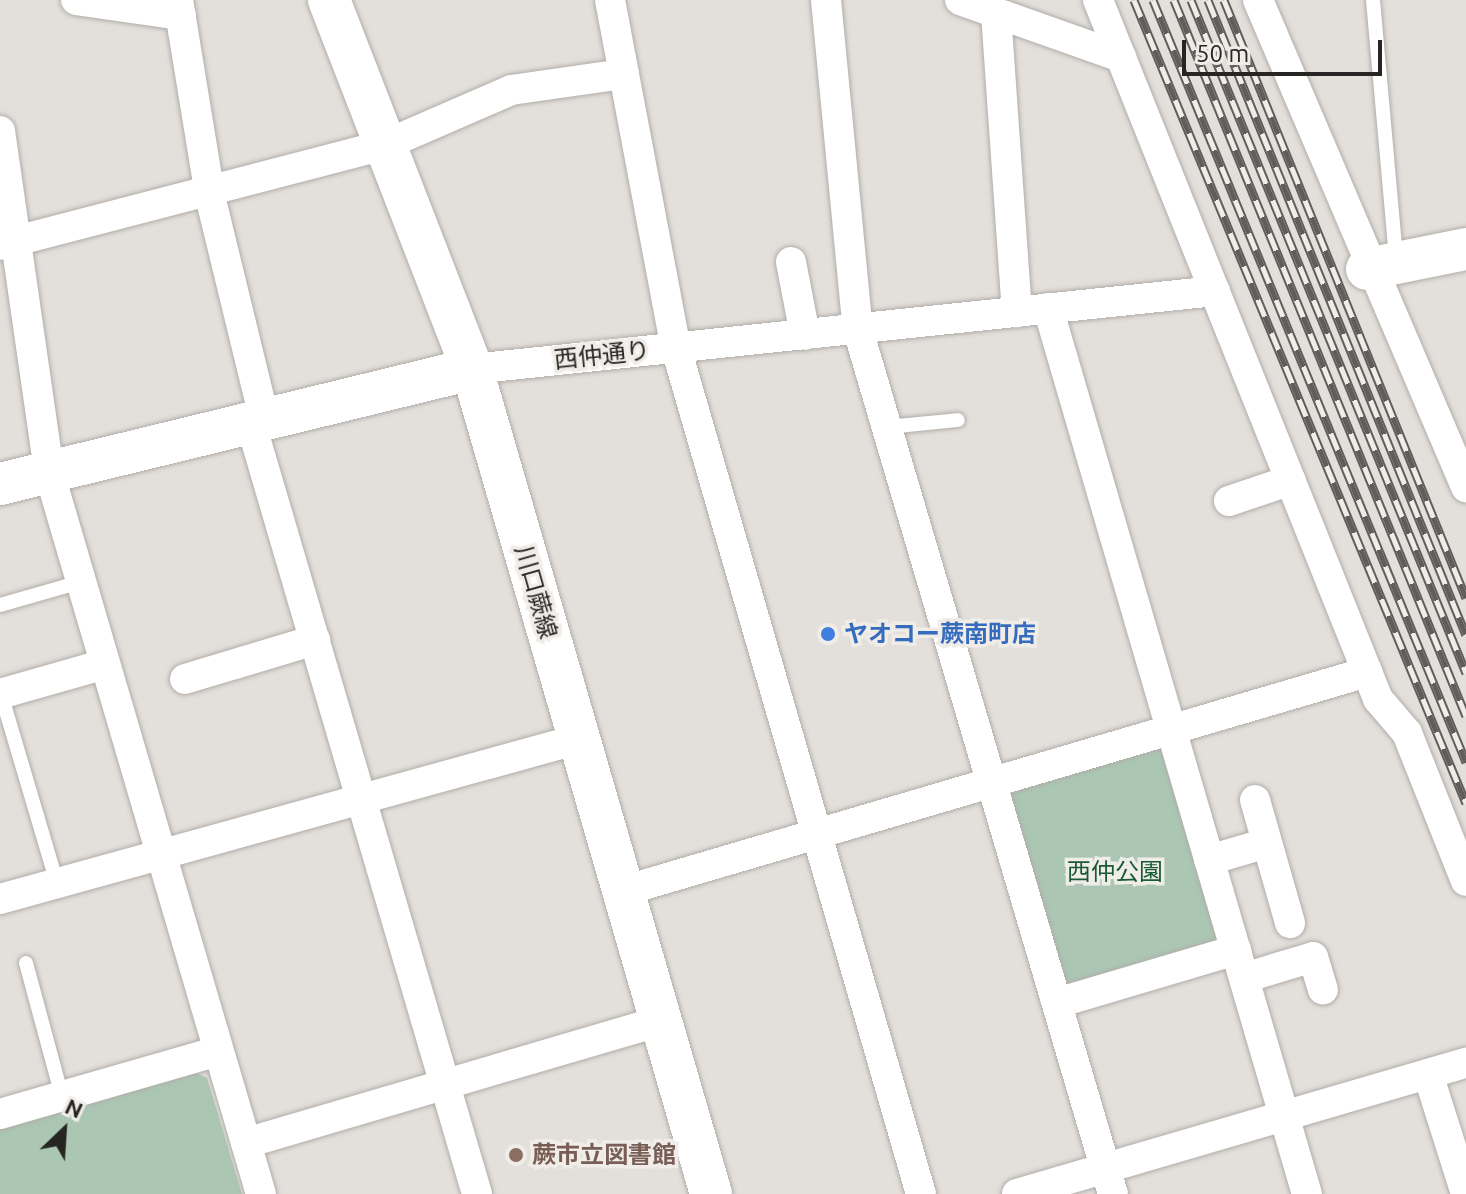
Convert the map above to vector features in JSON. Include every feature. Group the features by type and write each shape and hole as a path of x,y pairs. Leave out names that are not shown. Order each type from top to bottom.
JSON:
{"main road":[{"name":"川口蕨線","path":"329,0 472,369 711,1194"},
{"path":"1382,266 1466,249"},
{"name":"西仲通り","path":"0,484 472,369"}],"street":[{"path":"76,0 180,8 210,196 258,422 315,640 477,1194"},
{"path":"610,0 676,348 921,1194"},
{"path":"826,0 858,330 1109,1182"},
{"path":"960,0 1121,57"},
{"path":"1098,0 1378,699 1407,733 1466,881"},
{"path":"1258,0 1382,266 1466,487"},
{"path":"996,13 1017,312"},
{"path":"7,244 210,196 387,144 511,90 624,74"},
{"path":"0,131 7,244 49,472 261,1194"},
{"path":"791,262 805,335"},
{"name":"西仲通り","path":"472,369 1215,291"},
{"path":"1048,308 1307,1194"},
{"path":"1229,501 1291,480"},
{"path":"185,679 315,640"},
{"path":"1,694 105,664"},
{"path":"623,891 1367,672"},
{"path":"0,899 579,739"},
{"path":"1255,800 1290,923"},
{"path":"1209,860 1267,843"},
{"path":"1057,1003 1240,964 1313,957 1323,989"},
{"path":"246,1143 661,1021"},
{"path":"0,1114 218,1051"},
{"path":"1017,1194 1109,1182 1284,1118 1466,1063"},
{"path":"1428,1074 1466,1194"}],"lane":[{"path":"1373,0 1382,266"},
{"path":"887,427 958,420"},
{"path":"0,605 80,582"},
{"path":"1,694 57,883"},
{"path":"26,963 62,1096"}],"green space":[{"name":"西仲公園","path":"1163,744 1225,945 1065,989 1002,790"},
{"path":"195,1072 207,1078 242,1194 0,1194 0,1128"}],"railway":[{"path":"1134,0 1466,803"},
{"path":"1153,0 1466,762"},
{"path":"1174,0 1466,716"},
{"path":"1191,0 1466,673"},
{"path":"1208,0 1466,635"},
{"path":"1224,0 1466,598"}],"place":[{"name":"ヤオコー蕨南町店","path":"828,634"},
{"name":"蕨市立図書館","path":"516,1155"}]}
